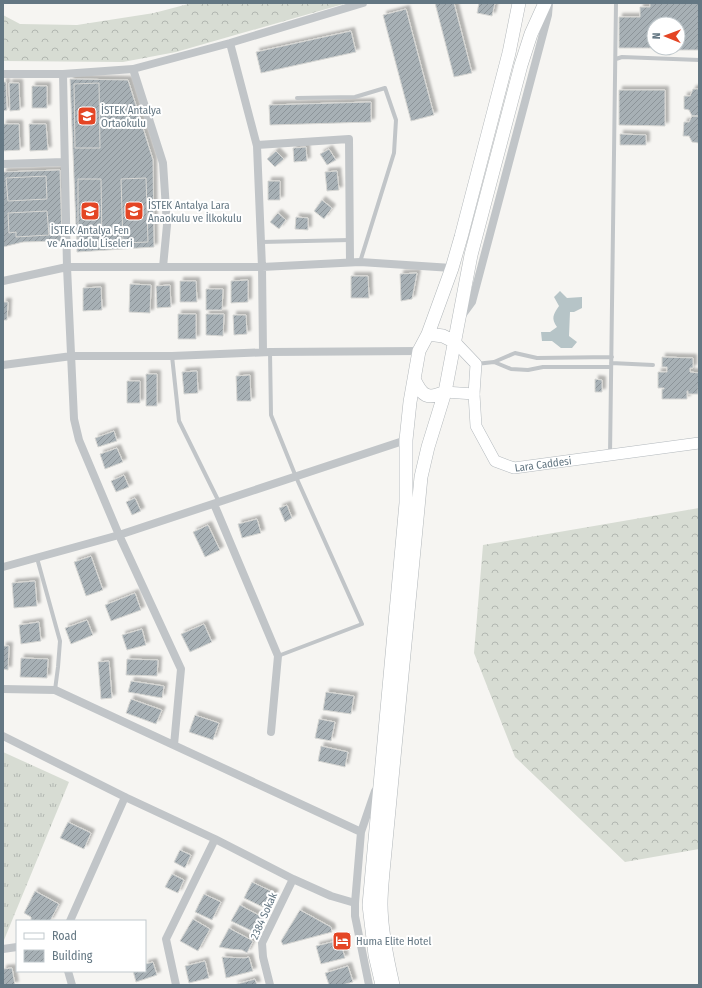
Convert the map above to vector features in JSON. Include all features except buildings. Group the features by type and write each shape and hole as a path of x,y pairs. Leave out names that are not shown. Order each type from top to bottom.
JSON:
{"main road":[{"path":"382,985 375,955 369,905 406,503 406,440 414,379 419,351 428,334 452,268 509,53 519,3"},
{"path":"393,985 382,927 381,904 421,477 428,447 445,392 471,255 521,65 531,34 545,3"},
{"path":"428,334 443,336 455,342"},
{"path":"414,379 420,391 426,395 436,396 445,392"}],"street":[{"path":"3,74 63,74 133,70 230,43 363,3"},
{"path":"459,321 472,302 548,15 549,3"},
{"path":"230,43 257,145 267,352"},
{"path":"133,70 163,163 167,225 164,267"},
{"path":"63,74 67,267 74,419 79,440 119,534 180,669 174,745"},
{"path":"257,145 350,139 350,262"},
{"path":"3,164 64,162"},
{"path":"3,281 67,267 262,267 360,262 452,268"},
{"path":"455,342 476,364"},
{"path":"3,365 72,356 172,356 267,352 419,351"},
{"name":"Lara Caddesi","path":"476,364 474,394 476,426 495,461 514,468 699,442"},
{"path":"445,392 474,394"},
{"path":"3,567 119,534 406,440"},
{"path":"217,503 278,656 271,732"},
{"path":"3,689 55,690 361,832"},
{"path":"3,736 125,797 215,839 293,880 331,896 355,903"},
{"path":"369,985 355,916 355,903 361,832 381,775"},
{"path":"70,920 125,797"},
{"path":"176,985 166,939 215,839"},
{"name":"2384 Sokak","path":"270,985 262,957 262,943 293,880"},
{"path":"3,949 16,947"},
{"path":"68,972 72,985"}],"lane":[{"path":"610,455 616,3"},
{"path":"616,59 622,57 699,60"},
{"path":"298,98 355,97 385,88 396,120 394,153 360,262"},
{"path":"261,242 350,240"},
{"path":"267,352 271,415 296,477 362,624 278,656"},
{"path":"476,364 494,362 516,353 537,358 612,357"},
{"path":"172,356 179,421 217,503"},
{"path":"494,362 511,369 528,370 543,367 653,365"},
{"path":"37,557 60,641 55,690"}],"green space":[{"path":"192,3 347,3 176,52 123,62 3,61 3,15 20,24 77,25 154,13"},
{"path":"699,508 699,849 625,862 515,757 474,653 483,545"},
{"path":"3,752 69,782 4,940 3,940"}],"shaded area":[{"path":"560,291 567,298 582,297 582,308 574,312 570,312 569,336 577,342 572,348 561,348 552,341 542,341 541,332 550,332 557,327 554,321 554,316 559,306 554,297"}],"place":[{"name":"İSTEK Antalya Ortaokulu","path":"87,116"},
{"name":"İSTEK Antalya Fen ve Anadolu Liseleri","path":"90,211"},
{"name":"İSTEK Antalya Lara Anaokulu ve İlkokulu","path":"134,211"},
{"name":"Huma Elite Hotel","path":"342,941"}]}
